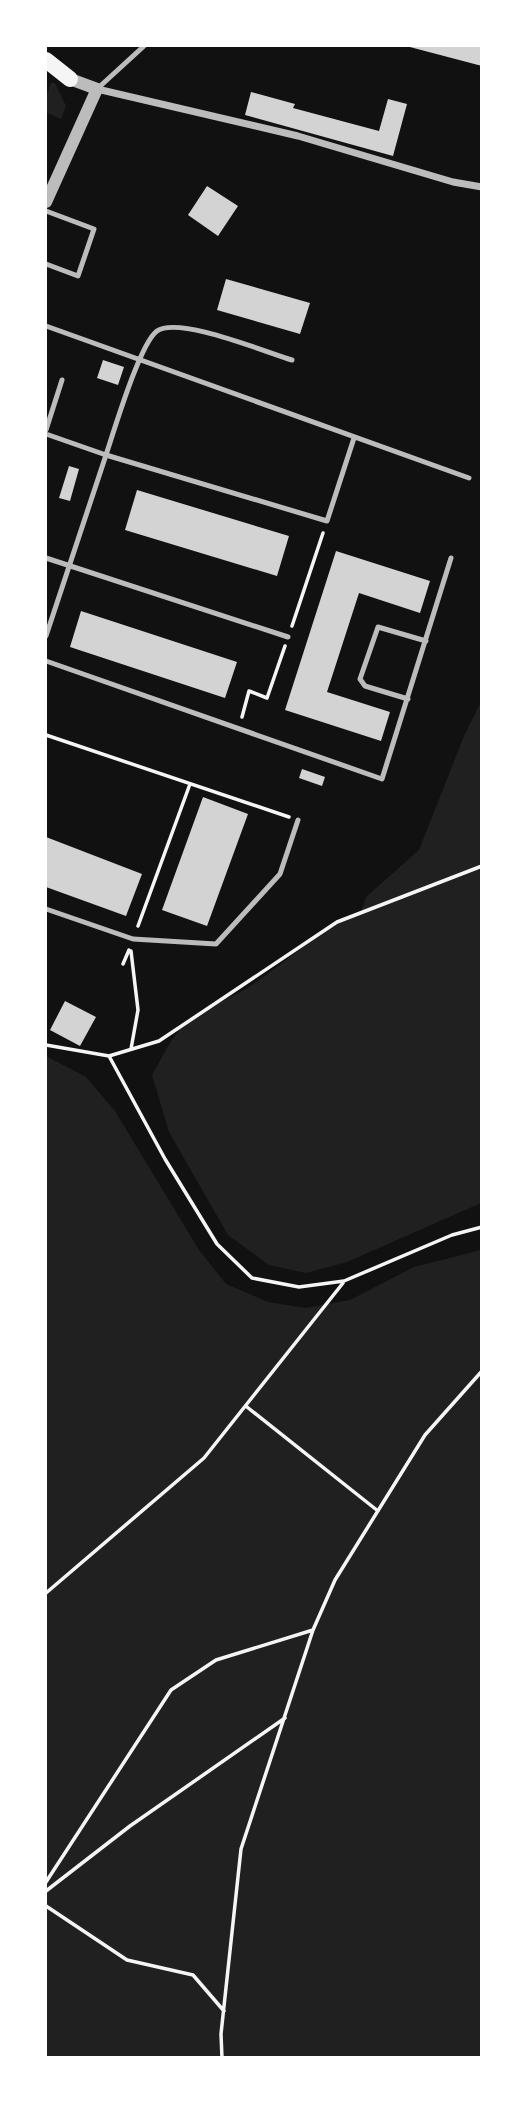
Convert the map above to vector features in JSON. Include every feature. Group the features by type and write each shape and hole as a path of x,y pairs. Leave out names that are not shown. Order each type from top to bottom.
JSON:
{"highway":[{"path":"46,60 70,79"},
{"path":"46,73 70,79"}],"street":[{"path":"70,79 97,89 298,136 453,182 481,187"},
{"path":"46,202 97,89"}],"lane":[{"path":"97,89 144,46"},
{"path":"46,211 94,229 78,276 46,264"},
{"path":"46,326 468,478"},
{"path":"46,636 106,455 148,341 157,331 177,326 292,360"},
{"path":"62,380 46,432 106,455 327,521 354,438"},
{"path":"46,558 288,637"},
{"path":"46,661 382,779 452,558"},
{"path":"408,699 365,686 360,679 378,628 426,641"},
{"path":"46,909 133,939 216,944 279,874 298,820"}],"path":[{"path":"46,735 298,820"},
{"path":"133,939 190,784"},
{"path":"46,1045 109,1056 159,1041 337,922 481,866"},
{"path":"123,964 130,947 138,1010 131,1049"},
{"path":"109,1056 165,1159 217,1244 252,1278 299,1287 344,1281 452,1235 481,1227"},
{"path":"46,1592 204,1458 344,1281"},
{"path":"222,2057 223,2011 241,1849 313,1630 335,1580 425,1435 481,1371"},
{"path":"247,1407 378,1511"},
{"path":"46,1882 171,1690 216,1660 313,1630"},
{"path":"46,1891 130,1826 285,1718"},
{"path":"46,1906 127,1960 194,1975 223,2011"}],"shaded area":[{"path":"51,83 55,83 66,106 61,119 47,113 46,116 46,97"},
{"path":"481,702 481,1203 347,1262 306,1273 269,1265 228,1235 169,1132 152,1075 172,1040 187,1022 202,1011 244,990 330,928 361,912 366,897 419,850 464,736"},
{"path":"46,1056 86,1077 115,1111 199,1250 226,1284 268,1302 305,1308 350,1300 414,1267 481,1250 481,2057 46,2057"}],"building":[{"path":"406,46 482,46 482,66"},
{"path":"251,92 295,104 293,108 379,131 388,99 407,104 393,156 245,115"},
{"path":"207,186 238,206 218,236 188,215"},
{"path":"226,279 310,303 300,334 217,310"},
{"path":"103,360 124,367 118,385 97,378"},
{"path":"69,466 79,469 70,501 59,498"},
{"path":"137,490 289,536 277,576 125,530"},
{"path":"336,551 430,581 420,613 359,593 327,692 390,712 381,741 285,710"},
{"path":"81,611 237,662 225,698 70,647"},
{"path":"302,769 325,777 322,786 299,778"},
{"path":"203,797 248,814 207,926 162,910"},
{"path":"46,837 142,874 126,916 46,887"},
{"path":"65,1001 96,1017 80,1046 50,1030"}]}
